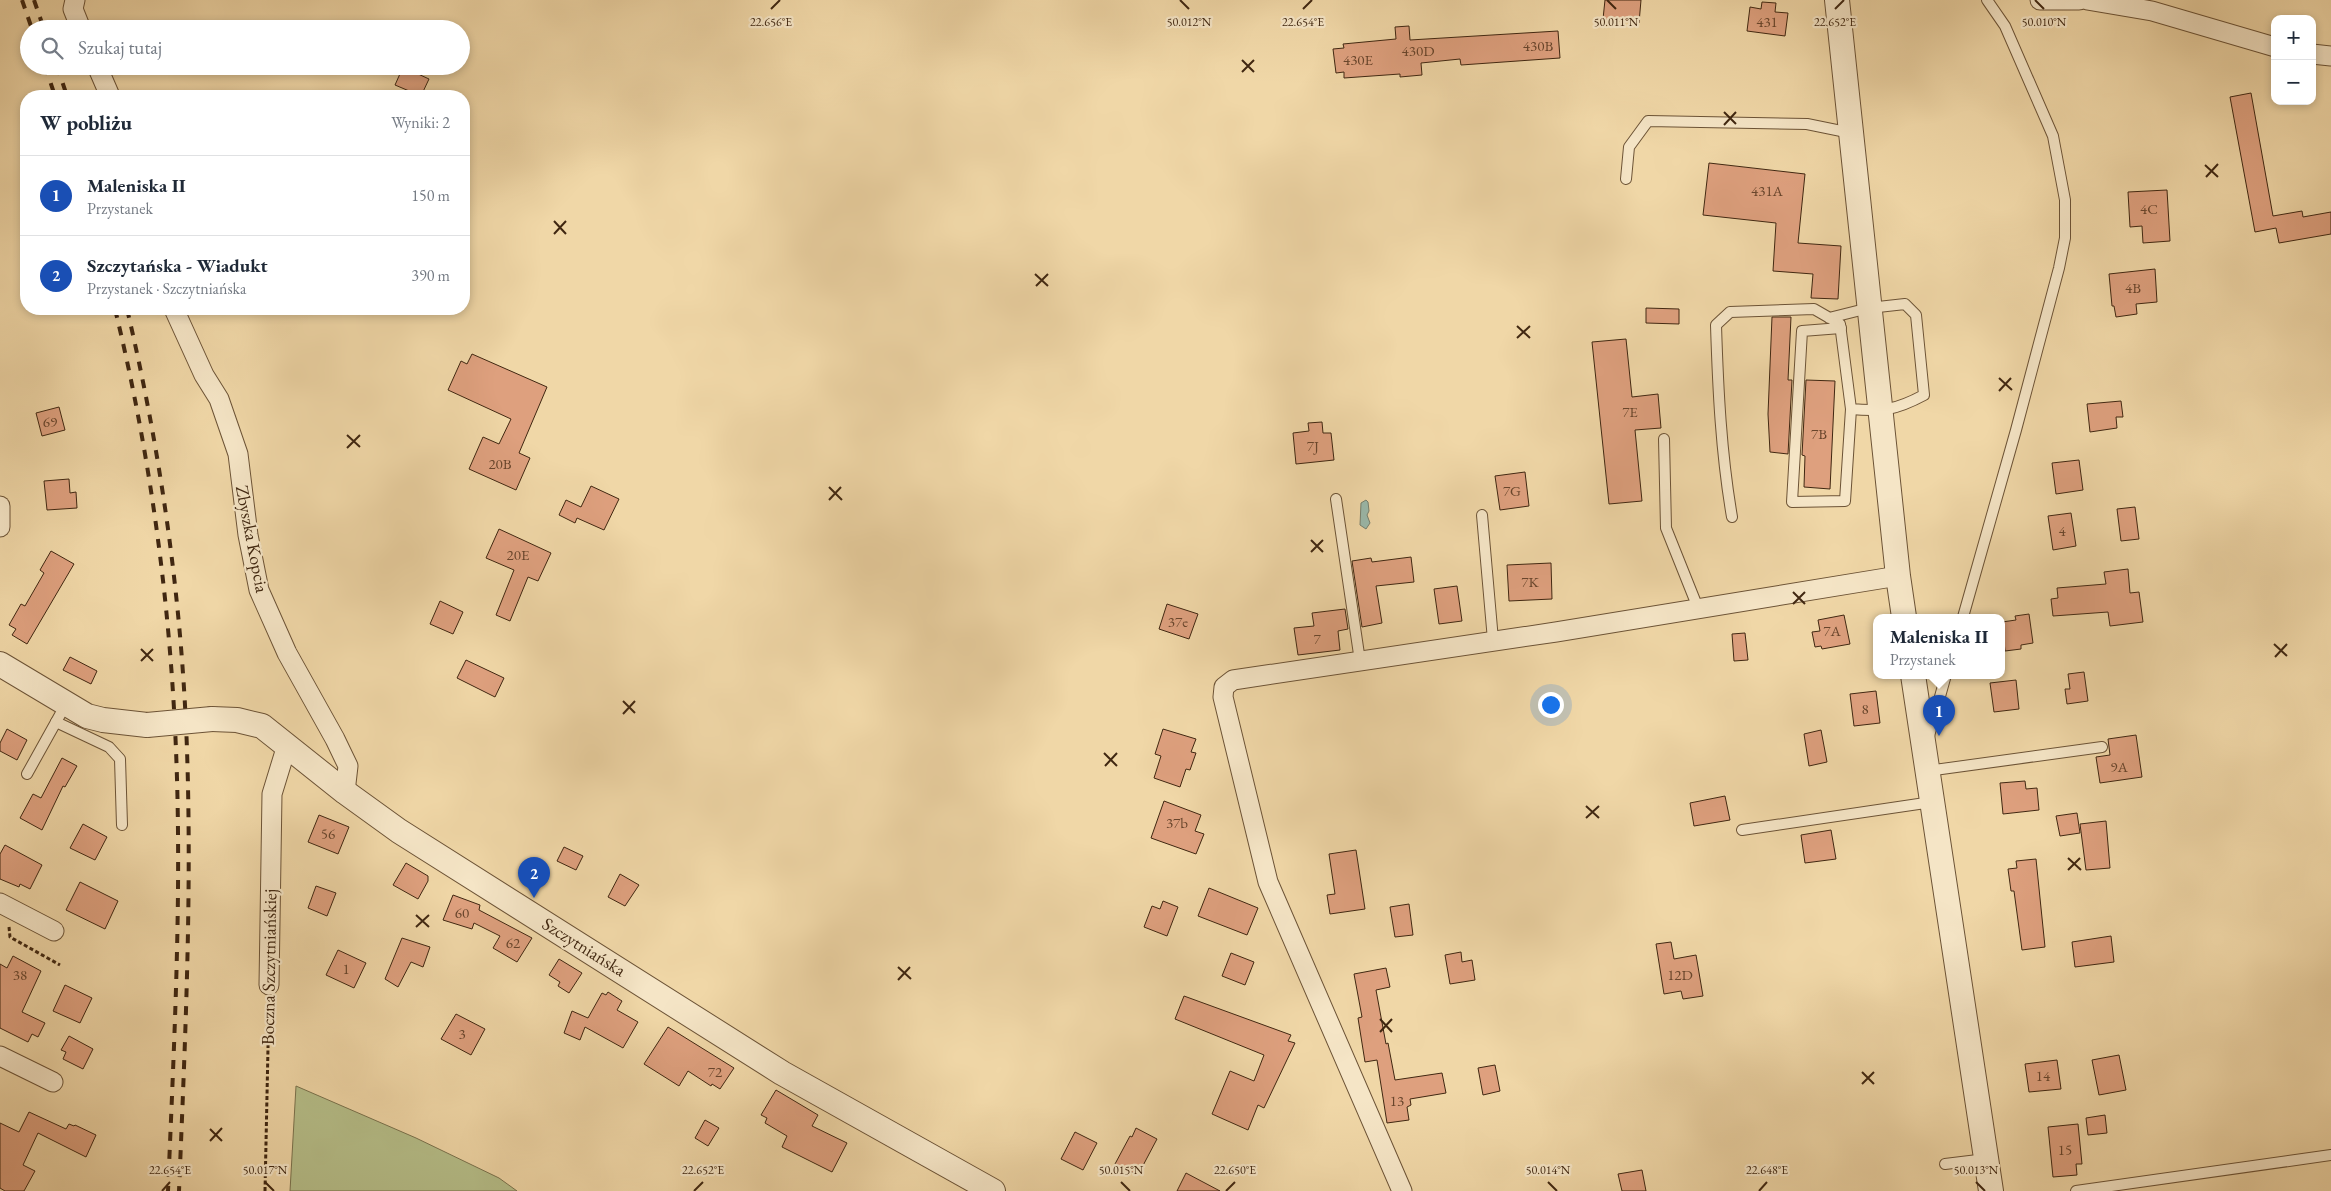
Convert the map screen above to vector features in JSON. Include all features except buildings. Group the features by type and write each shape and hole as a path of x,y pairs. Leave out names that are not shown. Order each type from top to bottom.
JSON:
{"street":[{"path":"75,0 73,9 77,20"},
{"path":"1837,0 1880,411 1904,614"},
{"path":"2040,0 2079,0"},
{"path":"2087,0 2152,11 2271,46"},
{"path":"2316,54 2331,56"},
{"path":"101,75 107,90"},
{"name":"Zbyszka Kopcia","path":"177,315 204,375 220,399 238,454 248,535 259,590 296,669 348,766 345,792"},
{"path":"0,506 0,527"},
{"path":"1402,1191 1268,882 1223,697 1224,687 1233,680 1898,576"},
{"name":"Szczytniańska","path":"0,664 42,690 61,713 103,720 147,724 212,719 237,720 262,726 345,792 399,831 782,1073 993,1191"},
{"path":"1914,679 1991,1191"},
{"name":"Boczna Szczytniańskiej","path":"269,985 272,794 287,745"},
{"path":"0,903 54,931"},
{"path":"0,1056 53,1082"}],"lane":[{"path":"1963,614 2016,430 2065,238 2065,200 2053,136 2005,26 1987,0"},
{"path":"1626,179 1629,147 1648,121 1808,124 1851,133"},
{"path":"1829,318 1869,308 1905,304 1916,315 1924,395 1911,402 1880,411 1851,409"},
{"path":"1732,516 1726,482 1716,325 1730,312 1814,309 1840,324 1841,328 1851,409 1845,501 1792,502 1802,331 1841,328"},
{"path":"1664,439 1666,528 1698,608"},
{"path":"1336,498 1360,661"},
{"path":"1482,515 1493,640"},
{"path":"1945,679 1926,761 2102,747"},
{"path":"27,774 61,713 109,747 120,759 122,825"},
{"path":"1742,830 1932,802"},
{"path":"2076,1191 2331,1155"},
{"path":"1945,1164 1986,1159"}],"path":[{"path":"7,921 10,937 60,965"},
{"name":"Boczna Szczytniańskiej","path":"265,1191 269,985"}],"green space":[{"path":"296,1086 416,1138 499,1178 517,1191 290,1191"}],"shaded area":[{"path":"1366,500 1368,502 1369,511 1367,515 1370,523 1366,529 1360,525 1361,503"}],"railway":[{"path":"22,0 29,20"},
{"path":"34,0 41,20"},
{"path":"48,75 53,90"},
{"path":"60,75 65,90"},
{"path":"116,315 148,473 163,583 173,694 178,805 178,915 168,1191"},
{"path":"128,315 160,473 175,583 184,694 189,860 179,1191"}],"place":[{"name":"Maleniska II","path":"1939,736"},
{"name":"Szczytańska - Wiadukt","path":"534,898"}]}
